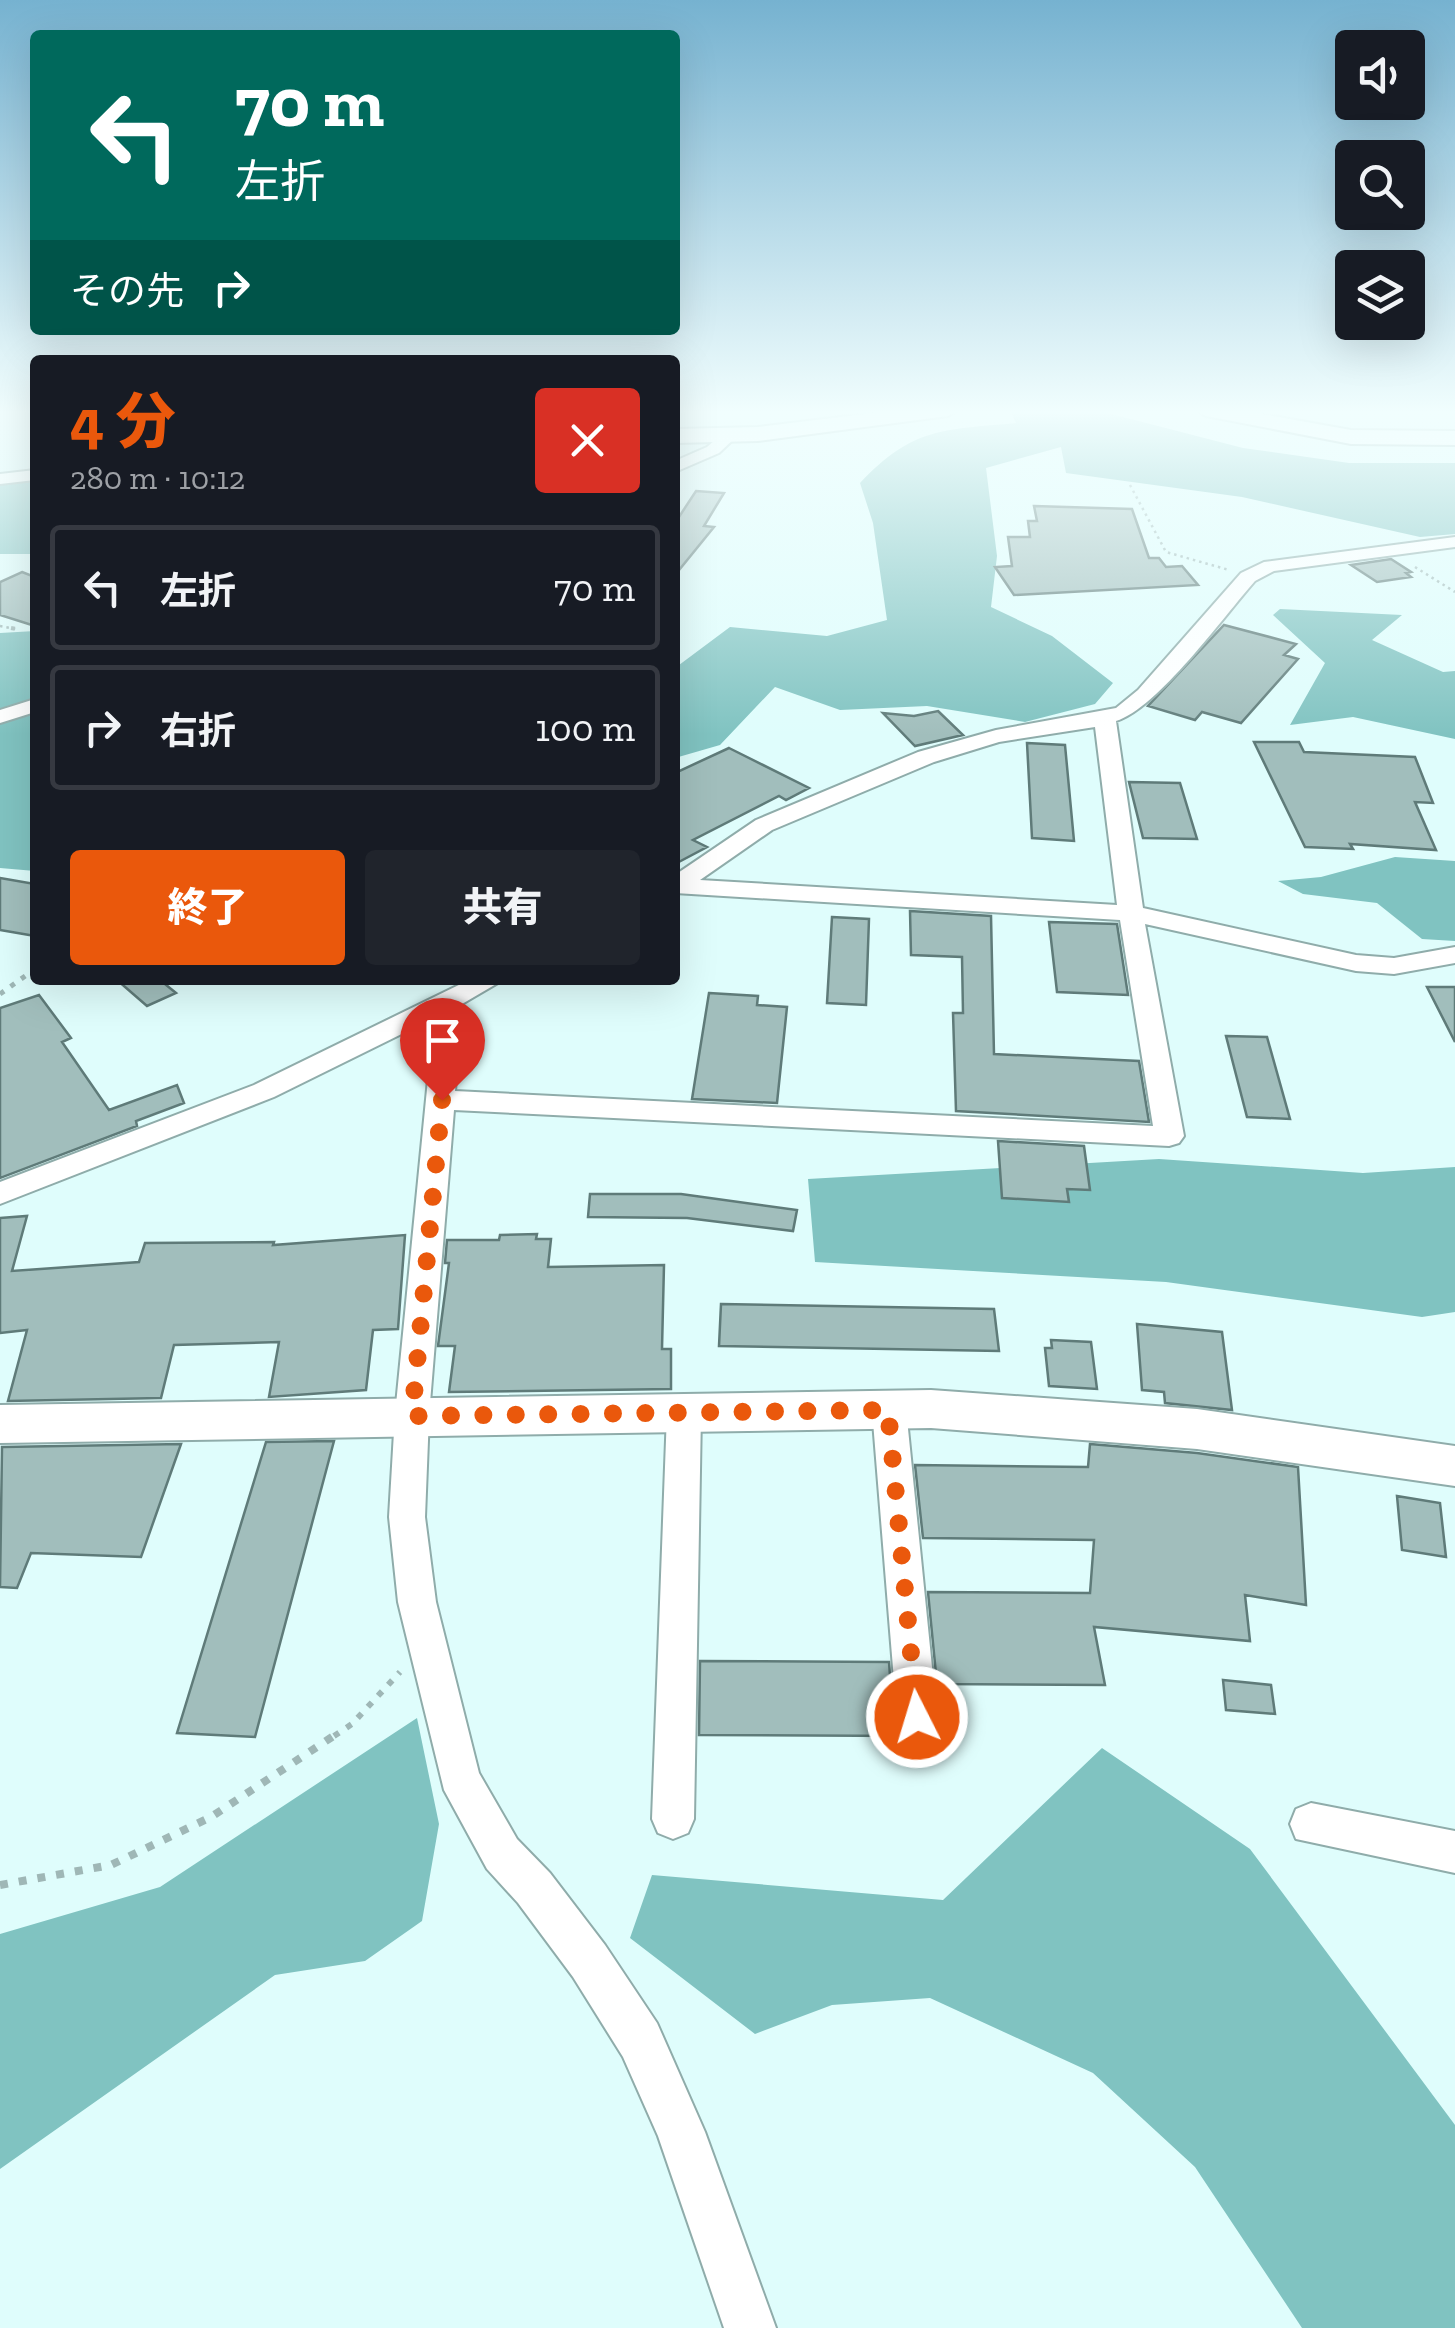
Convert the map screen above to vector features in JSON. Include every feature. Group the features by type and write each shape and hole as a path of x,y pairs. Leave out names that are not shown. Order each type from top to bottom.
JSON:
{"street":[{"path":"680,883 764,824 926,757 996,736 1123,712 1145,694 1252,576 1270,566 1454,542"},
{"path":"0,717 30,706"},
{"path":"442,1100 1170,1136 1132,913 1105,718"},
{"path":"680,886 1132,913 1356,963 1394,966 1455,955"},
{"path":"0,1194 211,1114 480,985"},
{"path":"449,1001 412,1416 408,1544 426,1644 459,1776 502,1854 534,1888 589,1961 640,2040 681,2132 750,2328"},
{"path":"0,1424 932,1409 1197,1429 1455,1466"},
{"path":"888,1410 917,1717"},
{"path":"673,1819 684,1413"},
{"path":"1311,1824 1455,1852"}],"path":[{"path":"1148,519 1166,552 1252,576"},
{"path":"1388,550 1455,592"},
{"path":"0,626 16,629"},
{"path":"0,994 30,973"},
{"path":"0,1884 111,1864 211,1817 352,1724 426,1644"}],"shaded area":[{"path":"0,519 30,519 30,554 0,554"},
{"path":"872,519 992,519 997,556 991,607 1052,636 1113,683 1095,704 1025,722 927,706 840,710 775,687 720,745 680,757 680,664 730,627 827,636 887,620"},
{"path":"1338,519 1455,519 1455,534 1420,537"},
{"path":"1280,609 1402,615 1372,640 1443,672 1455,671 1455,739 1353,717 1290,725 1325,663 1273,615"},
{"path":"30,631 30,871 0,868 0,633"},
{"path":"1395,857 1455,861 1455,941 1422,939 1377,903 1303,894 1278,881 1321,877"},
{"path":"1159,1159 1363,1173 1455,1167 1455,1312 1422,1317 1166,1282 815,1262 808,1179"},
{"path":"417,1718 439,1824 422,1921 365,1961 275,1975 0,2169 0,1934 160,1887"},
{"path":"1102,1748 1250,1849 1455,2125 1455,2328 1302,2328 1195,2167 1093,2073 930,1998 832,2005 755,2034 630,1938 652,1875 943,1900"}],"building":[{"path":"680,519 708,519 704,526 714,527 680,569"},
{"path":"1135,519 1149,558 1159,558 1166,567 1182,566 1198,585 1014,595 995,567 1012,566 1008,537 1030,537 1028,521"},
{"path":"1391,559 1411,572 1406,573 1411,577 1377,582 1351,565"},
{"path":"22,572 30,575 30,624 0,615 0,582"},
{"path":"1224,625 1296,644 1284,655 1298,659 1241,723 1202,712 1195,720 1148,706"},
{"path":"938,711 963,735 915,746 883,713 914,716"},
{"path":"1254,742 1299,742 1304,752 1415,757 1433,803 1415,802 1436,850 1350,844 1353,849 1305,847"},
{"path":"1027,743 1065,745 1074,841 1032,838"},
{"path":"729,748 809,788 786,800 779,796 693,840 707,847 680,861 680,771"},
{"path":"1129,782 1180,783 1197,839 1143,838"},
{"path":"0,878 30,883 30,935 0,930"},
{"path":"910,911 991,916 994,1054 1139,1061 1149,1122 956,1111 953,1013 963,1013 962,957 911,955"},
{"path":"832,917 869,919 866,1005 827,1003"},
{"path":"1049,922 1117,924 1128,995 1057,992"},
{"path":"123,985 166,985 176,993 147,1006"},
{"path":"1427,987 1455,987 1455,1042"},
{"path":"709,993 758,996 757,1005 787,1007 777,1103 692,1099"},
{"path":"39,995 71,1038 62,1042 109,1110 177,1085 184,1103 136,1121 137,1126 0,1178 0,1008"},
{"path":"1226,1036 1267,1037 1290,1119 1247,1117"},
{"path":"998,1141 1084,1146 1090,1190 1067,1189 1069,1202 1002,1198"},
{"path":"590,1194 681,1194 797,1210 793,1231 687,1218 588,1217"},
{"path":"27,1216 12,1271 139,1262 145,1243 274,1242 273,1245 405,1235 398,1329 373,1330 366,1390 269,1397 279,1342 174,1345 161,1398 8,1401 27,1330 0,1333 0,1218"},
{"path":"537,1234 536,1239 551,1239 548,1267 664,1265 662,1349 671,1349 671,1389 449,1392 455,1346 438,1346 449,1263 445,1263 447,1240 499,1240 500,1235"},
{"path":"721,1304 994,1309 999,1351 719,1346"},
{"path":"1137,1324 1222,1332 1232,1410 1165,1403 1164,1392 1142,1390"},
{"path":"1051,1340 1091,1342 1097,1389 1049,1386 1045,1348 1052,1348"},
{"path":"334,1441 255,1737 177,1733 266,1442"},
{"path":"181,1444 141,1557 31,1553 17,1588 0,1587 2,1447"},
{"path":"1090,1444 1298,1467 1306,1605 1245,1595 1250,1641 1094,1627 1105,1685 937,1684 928,1592 1090,1593 1094,1540 923,1538 915,1465 1088,1467"},
{"path":"1397,1496 1440,1503 1446,1557 1402,1550"},
{"path":"700,1661 889,1662 893,1717 905,1736 699,1735"},
{"path":"1223,1680 1271,1685 1275,1714 1226,1710"}],"route":[{"path":"442,1100 412,1416 888,1410 917,1717"}]}
